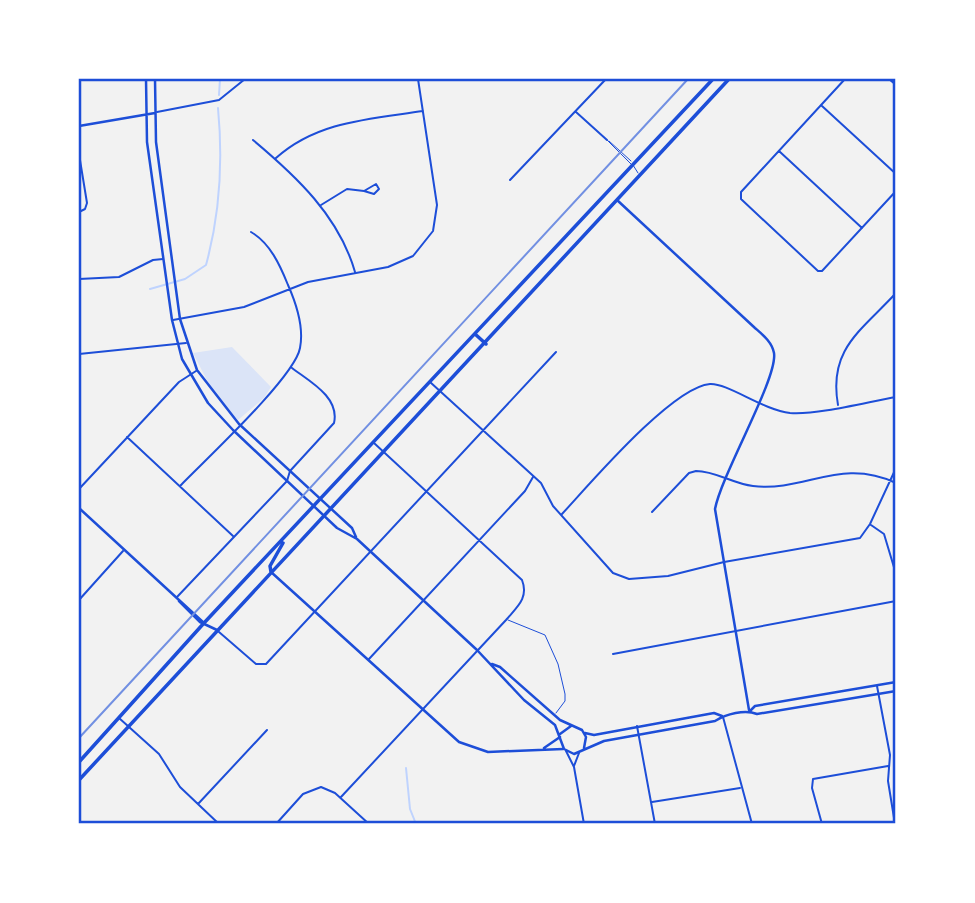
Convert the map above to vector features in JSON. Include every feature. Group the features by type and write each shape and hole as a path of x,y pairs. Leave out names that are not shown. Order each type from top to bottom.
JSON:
{"main road":[{"path":"146,79 147,135 172,320 177,346 190,375 208,403 233,430 323,515 349,537 357,539"},
{"path":"155,79 156,134 180,319 197,370 221,405 352,528 357,539 369,551 492,664 500,667 554,715 571,726 594,735 714,713 722,716"},
{"path":"79,762 204,623 284,541 373,442 713,79"},
{"path":"79,780 729,79"},
{"path":"79,126 156,112"},
{"path":"147,135 156,134"},
{"path":"617,200 770,343 773,364 725,478 715,509 750,711"},
{"path":"160,235 170,234"},
{"path":"163,259 173,258"},
{"path":"475,334 486,344"},
{"path":"273,468 279,461"},
{"path":"79,508 204,623 217,630"},
{"path":"284,541 284,547 270,566 271,572 421,710 459,742 475,749 488,752 544,748 581,751 604,741 715,721 722,716 750,711 757,714 896,691"},
{"path":"492,664 495,672 555,726 565,750"},
{"path":"750,711 755,706 896,682"},
{"path":"544,748 571,726"},
{"path":"581,751 587,742 585,733"}],"street":[{"path":"156,112 219,100 245,79"},
{"path":"172,320 244,307 326,277 388,267 413,256 433,231 437,205 418,79"},
{"path":"510,180 606,79"},
{"path":"845,79 741,192 741,200 818,271 822,271 896,191"},
{"path":"889,79 896,85"},
{"path":"821,104 896,174"},
{"path":"275,159 301,139 324,129 423,111"},
{"path":"575,112 607,140"},
{"path":"253,140 320,205 342,241 355,272"},
{"path":"778,151 862,228"},
{"path":"79,153 87,203 85,209 79,212"},
{"path":"320,205 347,189 364,191"},
{"path":"180,486 265,400 290,367 300,348 301,333 290,289 271,252 251,232"},
{"path":"79,279 119,277 153,260 163,259"},
{"path":"839,406 835,374 841,355 896,293"},
{"path":"79,354 186,343"},
{"path":"217,630 261,666 556,352"},
{"path":"178,599 287,481 290,471 329,430 335,413 325,394 290,367"},
{"path":"79,489 180,382 197,370"},
{"path":"429,382 533,477 613,573 629,579 668,576 724,562 860,538 870,524 896,468"},
{"path":"562,515 635,435 698,387 723,386 757,403 792,413 896,397"},
{"path":"127,436 234,537"},
{"path":"341,797 506,620 522,601 526,590 523,580 373,442"},
{"path":"652,512 689,473 700,470 735,483 766,486 858,471 896,483"},
{"path":"368,660 525,491 533,477"},
{"path":"870,524 884,534 896,574"},
{"path":"79,600 124,549"},
{"path":"613,654 896,601"},
{"path":"877,685 895,824"},
{"path":"722,716 752,824"},
{"path":"118,718 161,756 180,787 219,824"},
{"path":"638,726 655,824"},
{"path":"197,804 267,730"},
{"path":"565,750 574,767 584,824"},
{"path":"574,767 581,751"},
{"path":"822,824 813,779 889,766"},
{"path":"276,824 303,794 314,787 328,789 341,797 369,824"},
{"path":"651,803 742,788"},
{"path":"891,801 896,800"}],"lane":[{"path":"607,140 633,165 639,175"},
{"path":"506,620 540,631 550,643 565,694 562,707 554,715"}],"shaded area":[{"path":"232,347 271,387 264,398 238,420 213,392 193,353"}],"waterway":[{"path":"219,95 220,79"},
{"path":"150,289 185,279 206,265 219,187 218,108"},
{"path":"406,768 410,809 416,824"}],"railway":[{"path":"79,738 688,79"}]}
